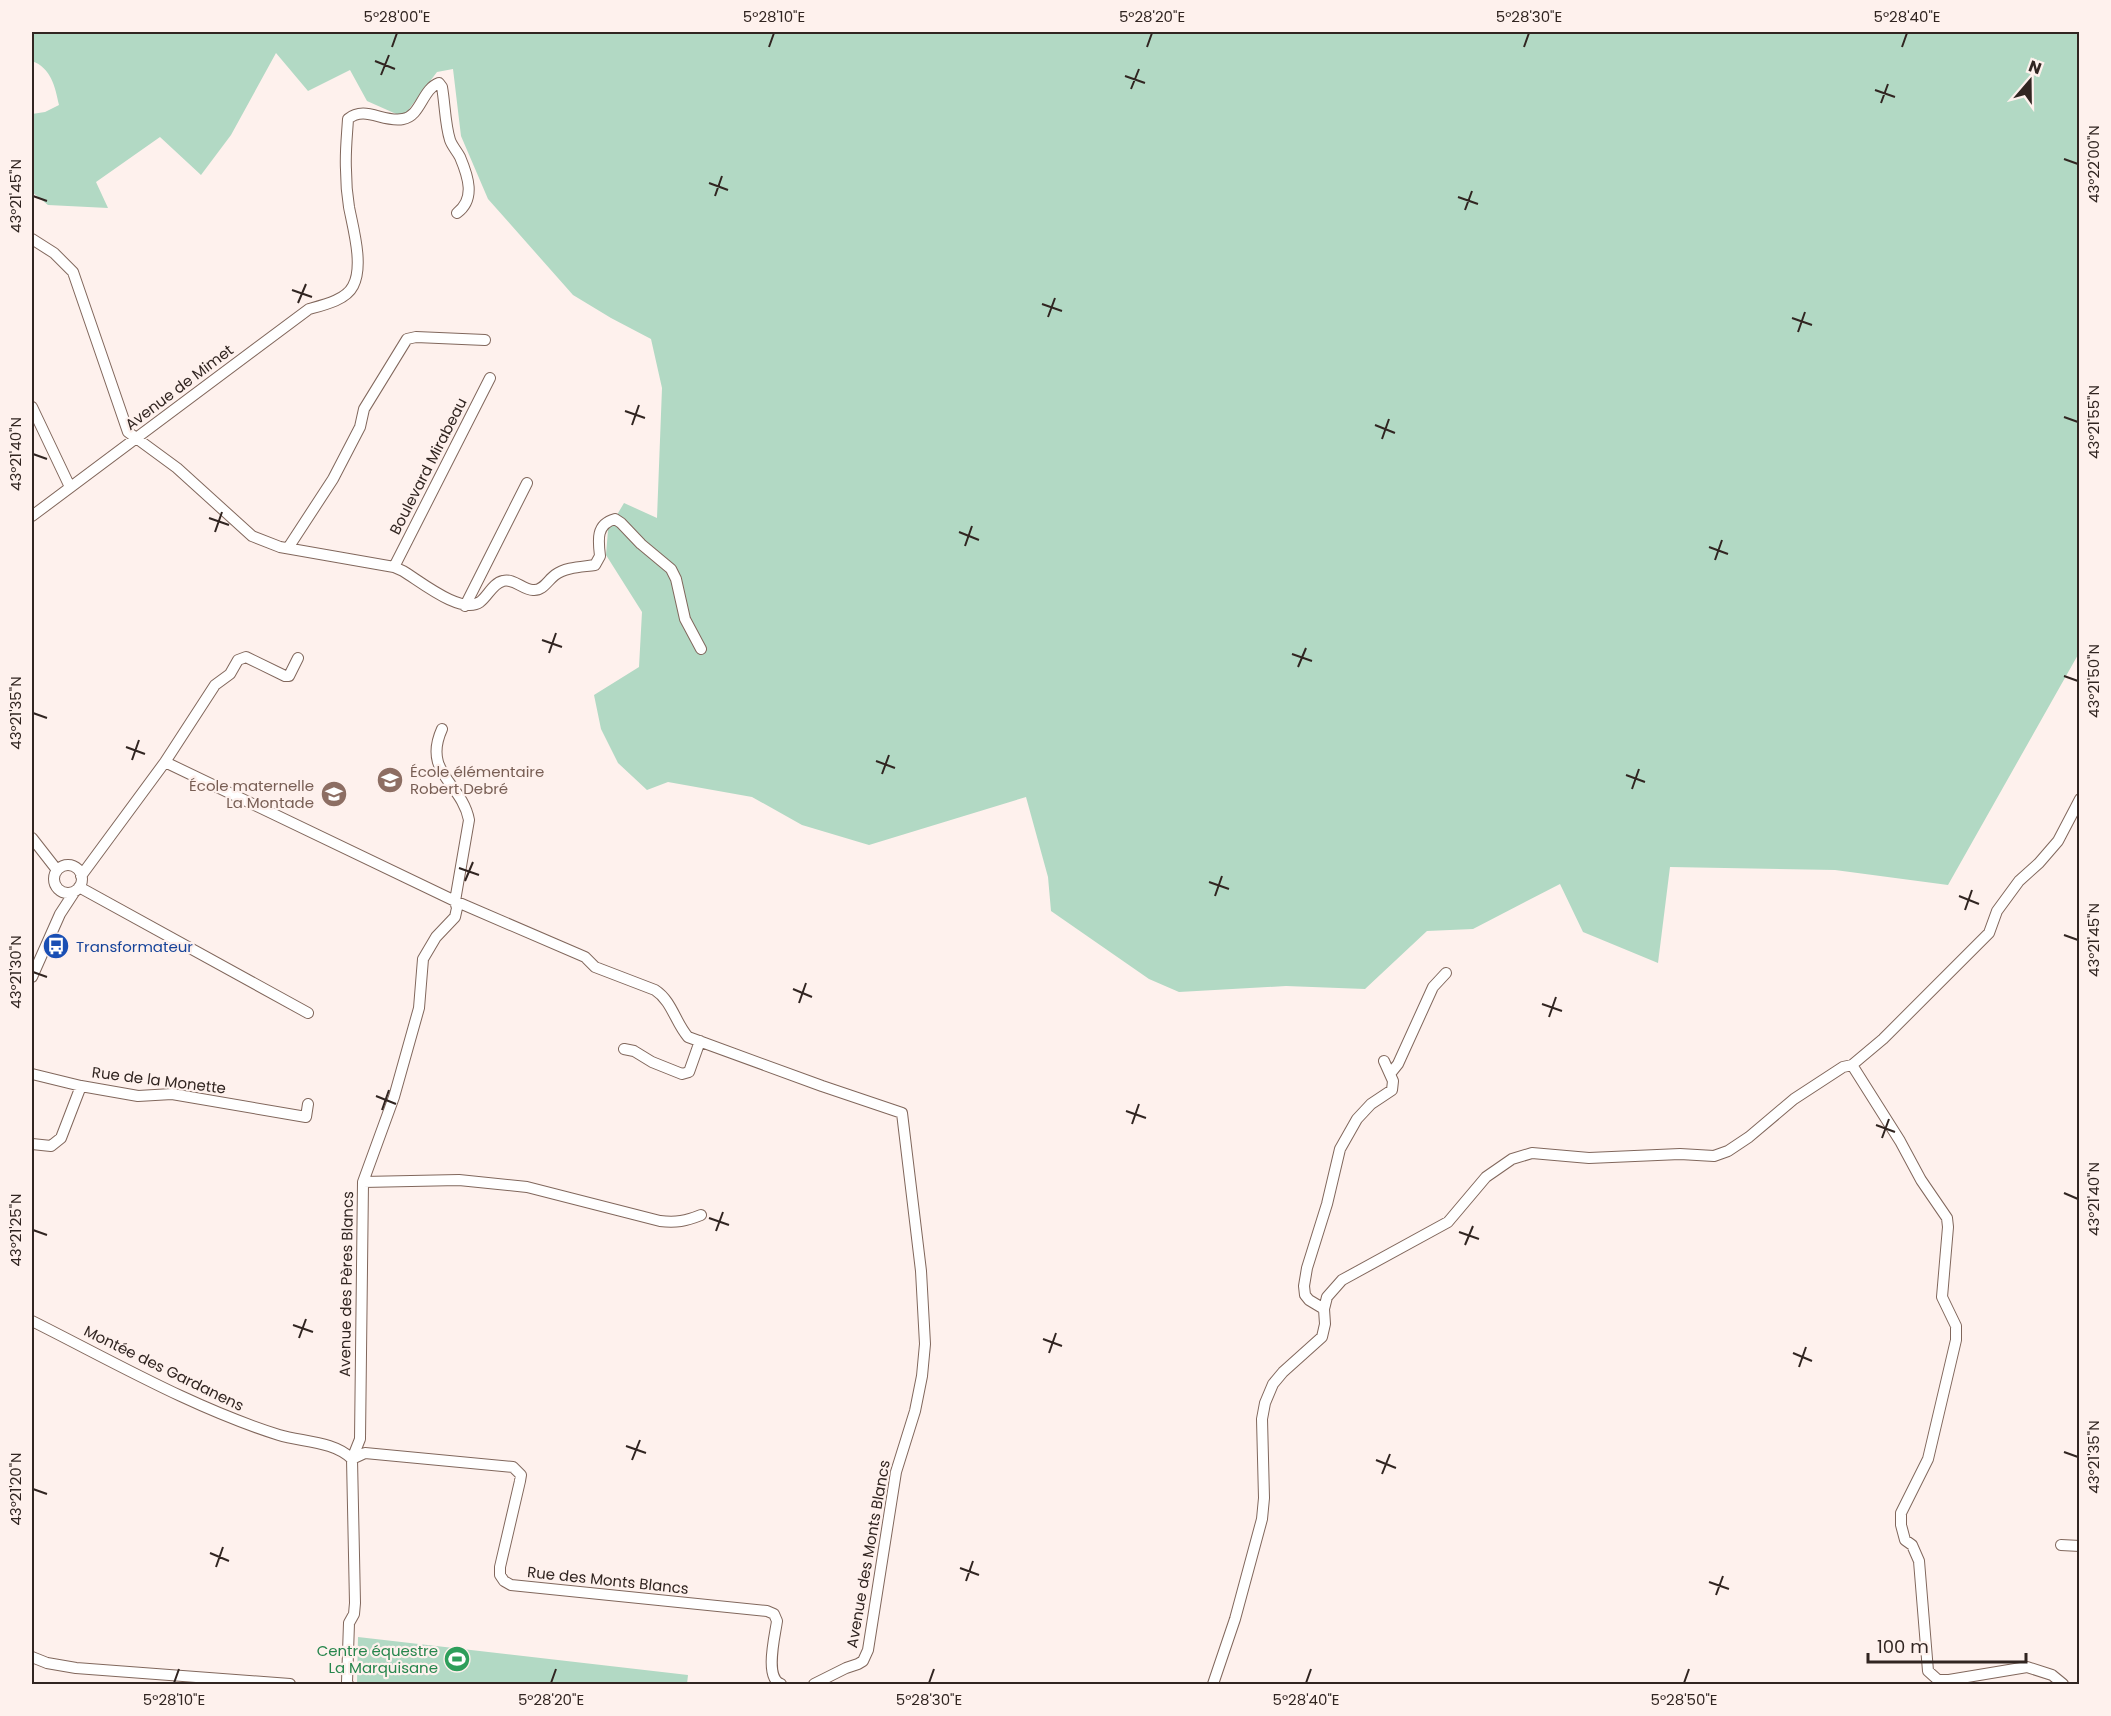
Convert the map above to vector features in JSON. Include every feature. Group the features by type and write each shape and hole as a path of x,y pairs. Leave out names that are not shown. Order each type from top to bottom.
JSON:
{"street":[{"name":"Avenue de Mimet","path":"32,516 309,309 325,305 349,292 355,283 358,264 355,231 349,207 346,168 348,118 354,113 363,112 395,120 406,119 414,114 432,85 439,83 442,87 451,141 468,179 465,207 457,213"},
{"path":"32,239 54,253 73,272 128,432 177,468 252,536 288,548 394,567 455,603 465,606 478,604 496,584 504,580 515,582 532,591 541,588 556,574 569,569 595,565 600,556 598,537 601,528 607,521 615,519 640,544 671,569 676,579 685,619 700,649"},
{"path":"288,548 333,479 360,427 364,409 407,339 416,337 485,340"},
{"name":"Boulevard Mirabeau","path":"394,567 490,378"},
{"path":"32,407 70,487"},
{"path":"465,606 527,483"},
{"path":"32,977 60,914 91,863 165,762 215,685 230,674 242,658 289,676 297,658"},
{"name":"Avenue des Pères Blancs","path":"346,1684 349,1623 354,1614 355,1603 352,1459 360,1439 363,1182 394,1097 419,1008 423,959 436,936 455,917 457,908 455,901 469,820 467,810 438,765 436,742 442,729"},
{"path":"165,762 455,901 585,957 595,967 655,990 664,996 680,1028 688,1037 700,1041 689,1072 682,1074 652,1062 634,1051 624,1049"},
{"path":"1213,1684 1235,1619 1262,1519 1264,1498 1262,1419 1265,1403 1283,1372 1322,1337 1327,1297 1342,1280 1448,1222 1486,1177 1512,1159 1532,1153 1589,1158 1680,1154 1714,1156 1728,1151 1749,1137 1794,1099 1843,1067 1852,1065 1883,1039 1989,933 1997,911 2019,881 2039,864 2058,841 2079,799"},
{"path":"32,838 57,870"},
{"path":"60,914 59,890 54,878 57,870 64,866 91,863"},
{"path":"72,866 78,885 308,1013"},
{"path":"59,890 67,893 78,885"},
{"path":"1390,1074 1398,1064 1433,987 1446,974"},
{"name":"Avenue des Monts Blancs","path":"700,1041 902,1113 921,1271 925,1344 922,1376 915,1411 896,1472 868,1650 858,1664 814,1684"},
{"path":"1324,1309 1305,1295 1307,1268 1327,1204 1340,1149 1357,1119 1371,1104 1392,1090 1394,1081 1384,1061"},
{"path":"1852,1065 1900,1141 1921,1180 1947,1218 1942,1297 1956,1326 1956,1340 1928,1459 1901,1513 1905,1540 1912,1545 1919,1561 1928,1671 1938,1680 1949,1680 2027,1667 2052,1675 2063,1684"},
{"name":"Rue de la Monette","path":"32,1074 138,1096 172,1094 306,1117 308,1104"},
{"path":"32,1144 51,1146 61,1138 81,1086"},
{"path":"363,1182 459,1180 527,1187 660,1221 676,1223 701,1215"},
{"name":"Montée des Gardanens","path":"32,1321 229,1418 281,1435 341,1449 352,1459"},
{"name":"Rue des Monts Blancs","path":"352,1459 365,1453 513,1467 521,1475 500,1567 500,1575 504,1581 511,1585 767,1611 774,1614 777,1621 771,1669 772,1677 781,1684"},
{"path":"2061,1545 2079,1546"},
{"path":"32,1657 47,1663 76,1668 290,1684"}],"green space":[{"path":"32,32 2079,32 2079,653 1948,885 1835,870 1670,867 1658,963 1583,932 1560,884 1473,929 1427,931 1365,989 1286,986 1179,992 1149,979 1051,911 1048,877 1026,797 869,845 802,825 752,797 668,782 647,790 618,763 601,729 594,695 639,667 642,612 606,555 608,530 624,503 657,518 662,388 651,339 573,295 488,199 461,136 453,69 437,72 403,117 367,101 350,70 308,91 276,53 231,135 201,175 160,137 96,182 108,208 48,205 32,192 32,114 45,112 59,105 48,73 32,61"},
{"name":"Centre équestre La Marquisane","path":"358,1637 688,1675 687,1684 357,1684"}],"place":[{"name":"École élémentaire Robert Debré","path":"390,780"},
{"name":"École maternelle La Montade","path":"334,794"},
{"name":"Transformateur","path":"56,946"},
{"name":"Centre équestre La Marquisane","path":"457,1659"}]}
